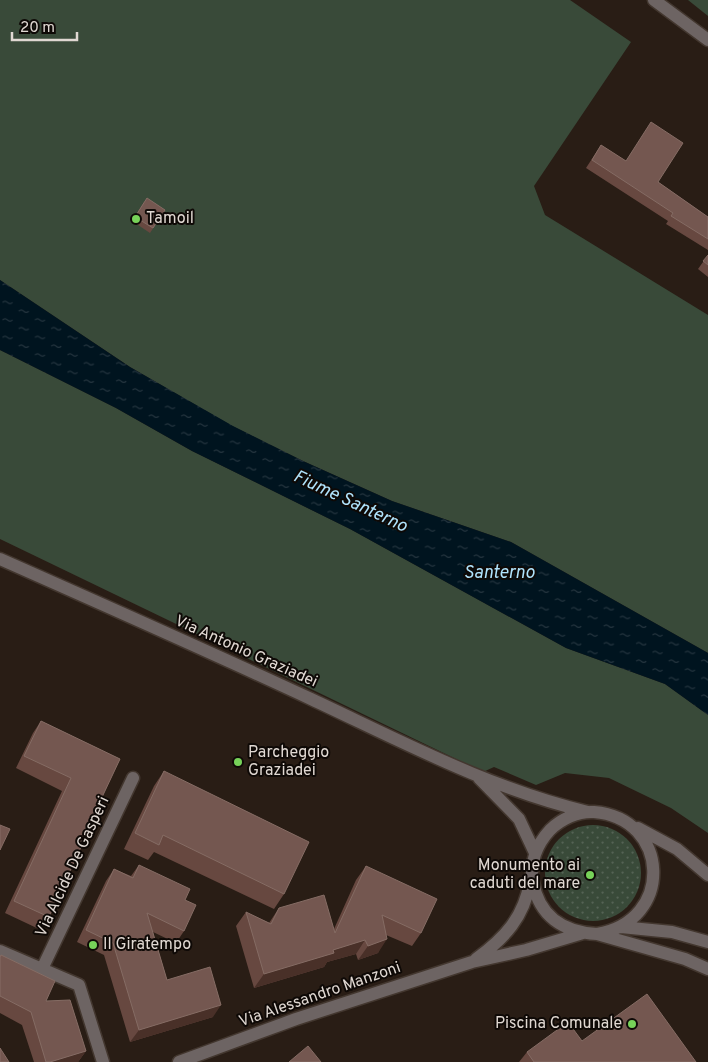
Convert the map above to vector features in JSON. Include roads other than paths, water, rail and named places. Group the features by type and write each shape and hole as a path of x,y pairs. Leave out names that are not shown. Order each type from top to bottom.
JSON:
{"street":[{"path":"654,0 708,40"},
{"name":"Via Antonio Graziadei","path":"0,559 274,682 477,777 563,806 588,812"},
{"name":"Via Antonio Graziadei","path":"477,777 519,820 535,853"},
{"name":"Via Alcide De Gasperi","path":"42,969 133,778"},
{"path":"620,819 643,838 650,851 653,865 650,895 638,913 621,927 609,932 583,934 553,920 542,907 535,892 531,876 535,853 543,837 555,824 570,816 588,812 604,813 620,819 677,849 708,875"},
{"name":"Via Alessandro Manzoni","path":"472,962 506,934 518,918 527,900 531,876"},
{"path":"621,927 672,932 708,942"},
{"name":"Via Alessandro Manzoni","path":"179,1062 296,1019 472,962 526,950 583,934"},
{"path":"597,934 685,959 708,969"},
{"path":"0,951 79,985 103,1062"}],"water":[{"name":"Santerno","path":"0,280 130,367 233,426 303,461 392,501 511,542 708,653 708,715 665,684 566,648 350,529 192,451 116,408 0,350"}],"place":[{"name":"Tamoil","path":"136,219"},
{"name":"Parcheggio Graziadei","path":"238,762"},
{"name":"Monumento ai caduti del mare","path":"590,875"},
{"name":"Il Giratempo","path":"93,945"},
{"name":"Piscina Comunale","path":"632,1024"}],"water label":[{"name":"Fiume Santerno","path":"350,502"}]}
